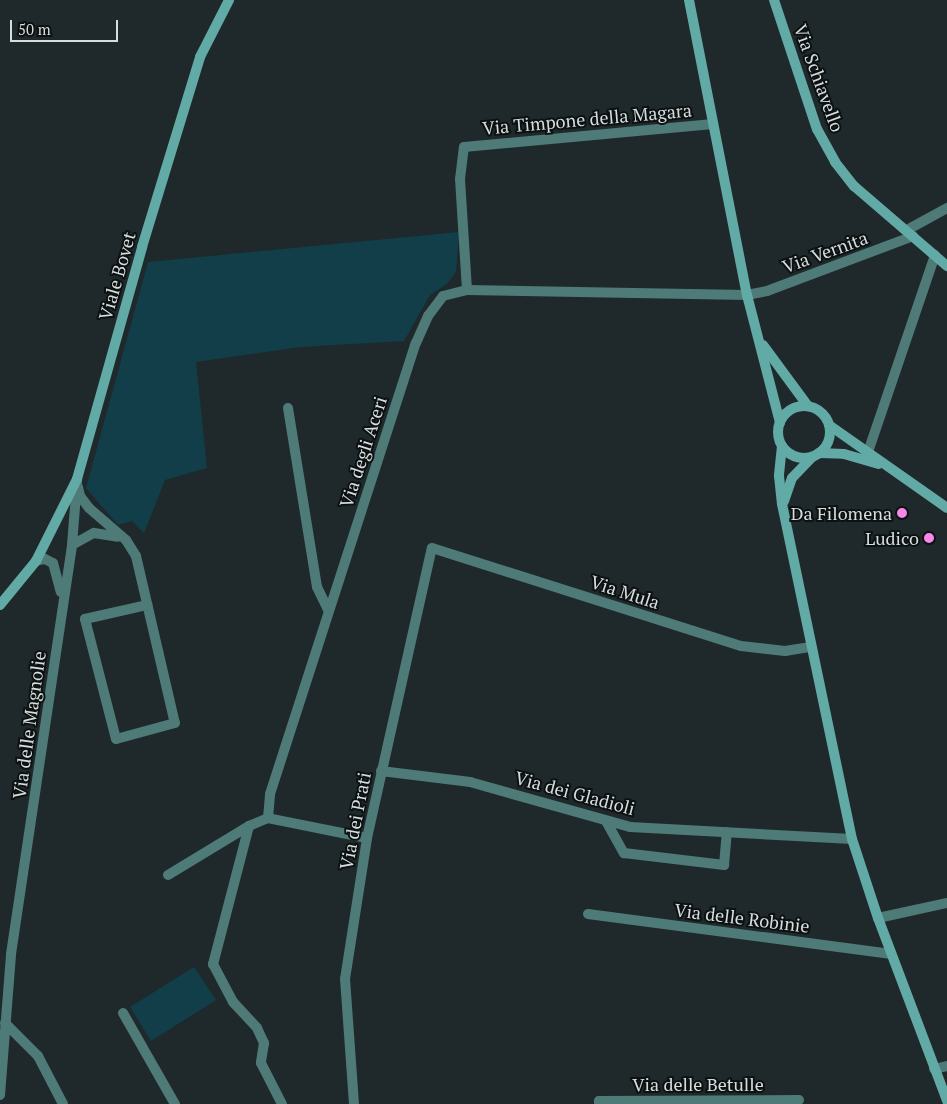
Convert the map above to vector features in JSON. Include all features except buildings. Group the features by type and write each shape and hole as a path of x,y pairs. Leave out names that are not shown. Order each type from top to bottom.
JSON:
{"street":[{"name":"Viale Bovet","path":"0,605 36,561 77,479 142,247 200,57 229,0"},
{"path":"689,0 747,295 760,339 780,423 779,439 782,446 779,476 782,504 852,839 891,954 947,1101"},
{"name":"Via Schiavello","path":"774,0 817,129 835,162 854,186 947,266"},
{"name":"Via Timpone della Magara","path":"467,290 460,179 464,147 713,124"},
{"name":"Via Vernita","path":"747,295 766,291 910,233 947,208"},
{"path":"868,452 935,255"},
{"name":"Via degli Aceri","path":"268,818 270,794 288,730 416,343 428,316 443,296 467,290 747,295"},
{"path":"760,339 808,406 821,412 829,425 913,482 947,508"},
{"path":"780,423 794,408 808,406"},
{"path":"288,408 317,587 328,610"},
{"path":"782,504 792,478 829,440 829,425"},
{"path":"782,446 795,456 844,454 887,466"},
{"path":"77,479 80,496 89,508 126,540 136,556 175,723 116,738 86,619 147,605"},
{"name":"Via delle Magnolie","path":"0,1093 11,954 72,545 77,479"},
{"path":"72,545 94,533 109,533 126,540"},
{"name":"Via Mula","path":"432,548 742,646 785,651 811,647"},
{"name":"Via dei Prati","path":"354,1104 345,979 367,838 432,548"},
{"path":"36,561 45,559 53,562 58,572 63,602"},
{"name":"Via dei Gladioli","path":"382,771 470,782 630,827 852,839"},
{"path":"168,875 250,826 268,818 367,838"},
{"path":"606,821 624,853 724,865 727,832"},
{"path":"250,826 215,947 213,964 233,1002 257,1028 264,1043 261,1063 282,1104"},
{"path":"878,918 947,903"},
{"name":"Via delle Robinie","path":"588,914 891,954"},
{"path":"123,1013 175,1104"},
{"path":"5,1023 38,1056 63,1104"},
{"path":"934,1069 947,1066"},
{"name":"Via delle Betulle","path":"600,1104 599,1101 757,1102 799,1100"}],"shaded area":[{"path":"459,232 456,272 447,284 430,295 404,341 300,347 196,362 207,468 165,480 144,533 132,521 118,525 86,488 148,262"},
{"path":"194,967 216,1000 151,1041 130,1007"}],"place":[{"name":"Da Filomena","path":"902,513"},
{"name":"Ludico","path":"929,538"}]}
